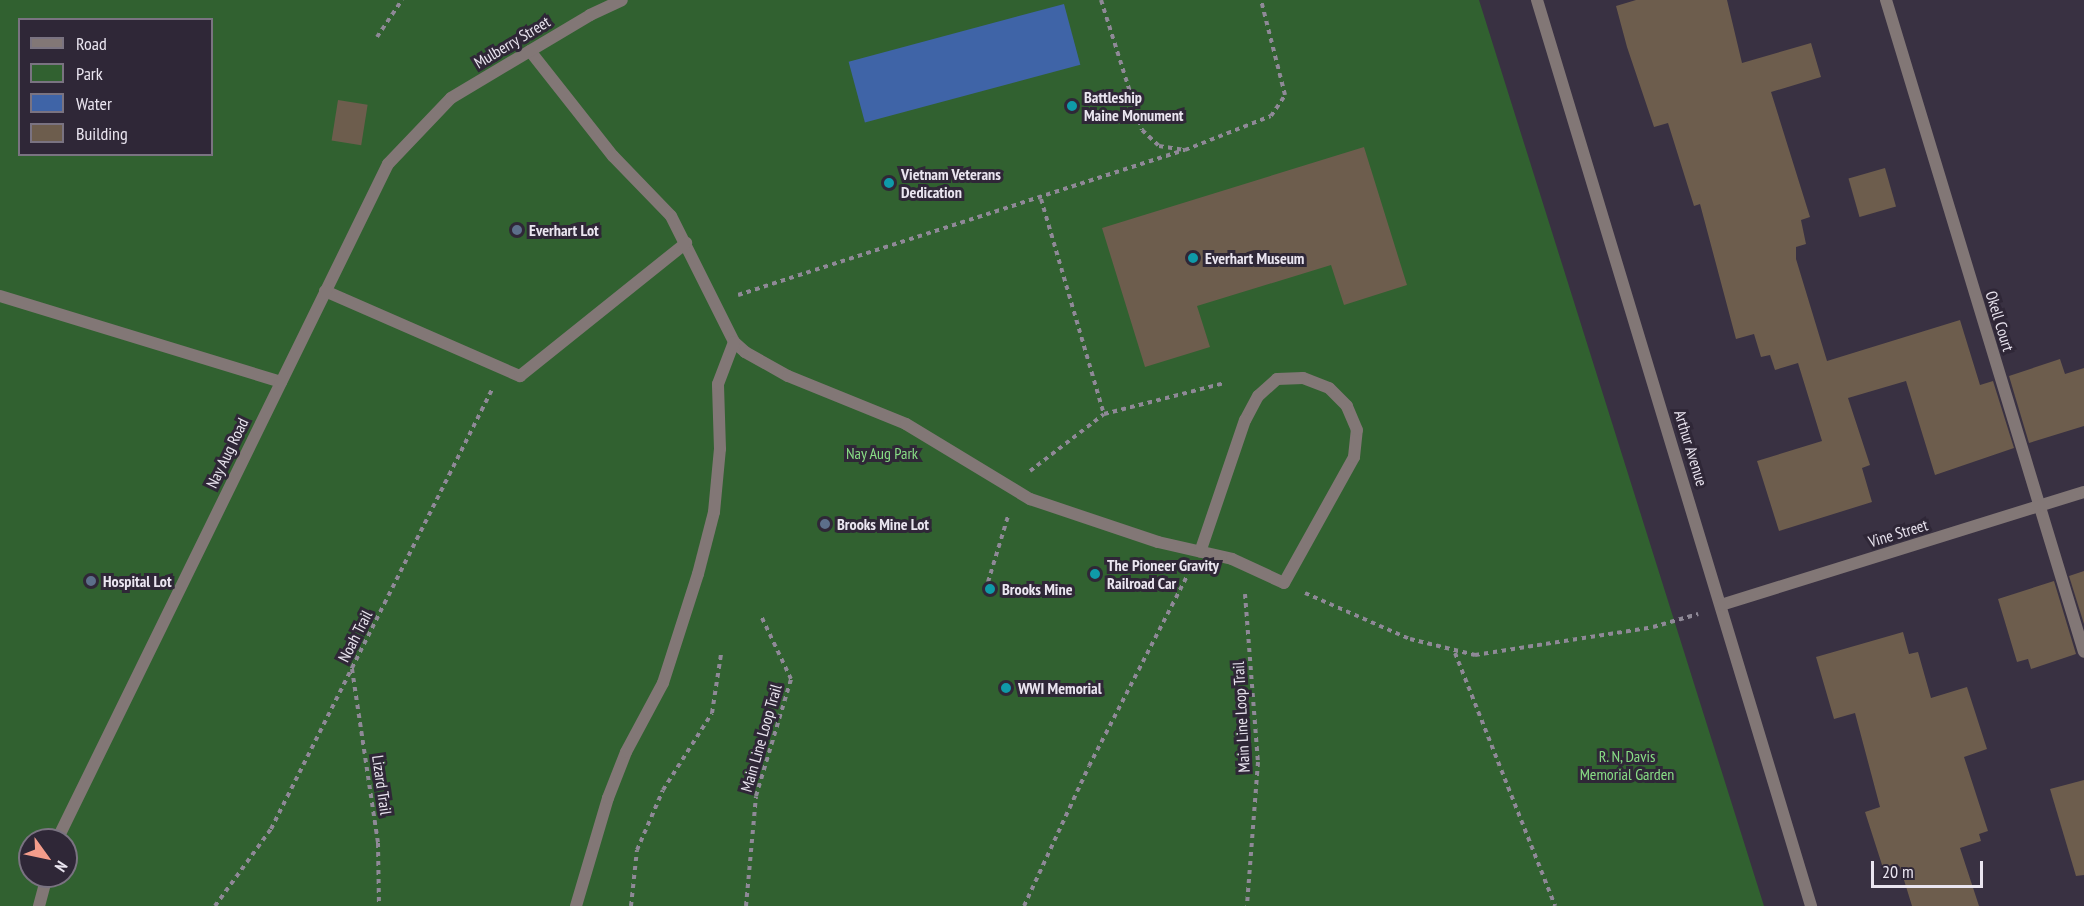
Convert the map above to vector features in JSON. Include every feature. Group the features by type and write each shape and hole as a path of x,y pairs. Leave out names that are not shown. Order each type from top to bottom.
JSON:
{"street":[{"name":"Mulberry Street","path":"451,98 622,0"},
{"name":"Arthur Avenue","path":"1537,0 1811,906"},
{"name":"Okell Court","path":"1886,0 2084,652"},
{"path":"530,51 613,156 671,216 734,342 762,363 788,376 906,424 1011,490 1102,525 1200,552 1243,563 1284,582 1354,457 1357,430 1347,406 1329,388 1303,378 1277,379 1258,396 1245,420 1200,552"},
{"name":"Nay Aug Road","path":"63,828 388,164 451,98"},
{"path":"325,291 520,376 686,243"},
{"path":"0,296 281,382"},
{"path":"576,906 608,798 626,752 663,682 698,574 714,512 720,449 718,384 734,342"},
{"name":"Vine Street","path":"1721,606 2084,492"},
{"path":"39,906 44,888"}],"path":[{"path":"377,37 402,0"},
{"path":"1101,0 1142,130 1159,146 1185,150"},
{"path":"715,302 1041,199 1185,150 1271,116 1285,95 1261,0"},
{"path":"1041,199 1104,414"},
{"name":"Noah Trail","path":"215,906 271,829 503,369"},
{"path":"988,582 1011,490 1104,414 1225,382"},
{"path":"1023,906 1089,766 1200,552"},
{"name":"Main Line Loop Trail","path":"1243,563 1258,762 1247,906"},
{"path":"1284,582 1410,639 1455,653 1492,655 1538,648 1676,622 1721,606"},
{"name":"Main Line Loop Trail","path":"746,906 756,796 790,679 762,618"},
{"path":"1455,653 1555,906"},
{"path":"631,906 637,850 663,790 712,713 721,654"},
{"name":"Lizard Trail","path":"352,668 378,843 379,906"}],"green space":[{"name":"Nay Aug Park","path":"0,0 1479,0 1764,906 0,906"}],"water":[{"path":"1064,4 1080,65 865,123 849,62"}],"building":[{"path":"1636,0 1727,0 1742,63 1811,43 1821,77 1771,92 1810,217 1801,220 1806,244 1796,247 1796,259 1827,361 1960,320 1980,385 1993,381 2014,448 1935,475 1906,381 1848,398 1870,465 1862,468 1872,502 1779,531 1757,461 1822,441 1798,363 1775,370 1770,355 1761,357 1754,334 1736,339 1700,204 1694,206 1668,123 1654,127 1627,47 1616,6"},
{"path":"338,100 368,105 361,145 332,140"},
{"name":"Everhart Museum","path":"1364,147 1407,285 1344,305 1331,265 1197,306 1210,347 1145,367 1102,228"},
{"path":"1885,168 1896,206 1859,217 1848,178"},
{"path":"2060,359 2065,374 2084,368 2084,426 2029,443 2009,376"},
{"path":"2084,571 2084,624 2069,576"},
{"path":"2054,581 2076,654 2031,669 2028,659 2017,662 1998,599"},
{"path":"1903,632 1909,654 1918,652 1931,698 1967,687 1987,749 1964,757 1988,831 1979,834 1981,841 1960,848 1979,906 1912,906 1900,867 1897,864 1883,868 1865,812 1880,807 1855,713 1834,719 1816,657"},
{"path":"2084,780 2084,875 2076,876 2050,789"}],"place":[{"name":"Battleship Maine Monument","path":"1072,106"},
{"name":"Vietnam Veterans Dedication","path":"889,183"},
{"name":"Everhart Lot","path":"517,230"},
{"name":"Everhart Museum","path":"1193,258"},
{"name":"Brooks Mine Lot","path":"825,524"},
{"name":"The Pioneer Gravity Railroad Car","path":"1095,574"},
{"name":"Hospital Lot","path":"91,581"},
{"name":"Brooks Mine","path":"990,589"},
{"name":"WWI Memorial","path":"1006,688"}],"park label":[{"name":"R. N, Davis Memorial Garden","path":"1627,765"}]}
